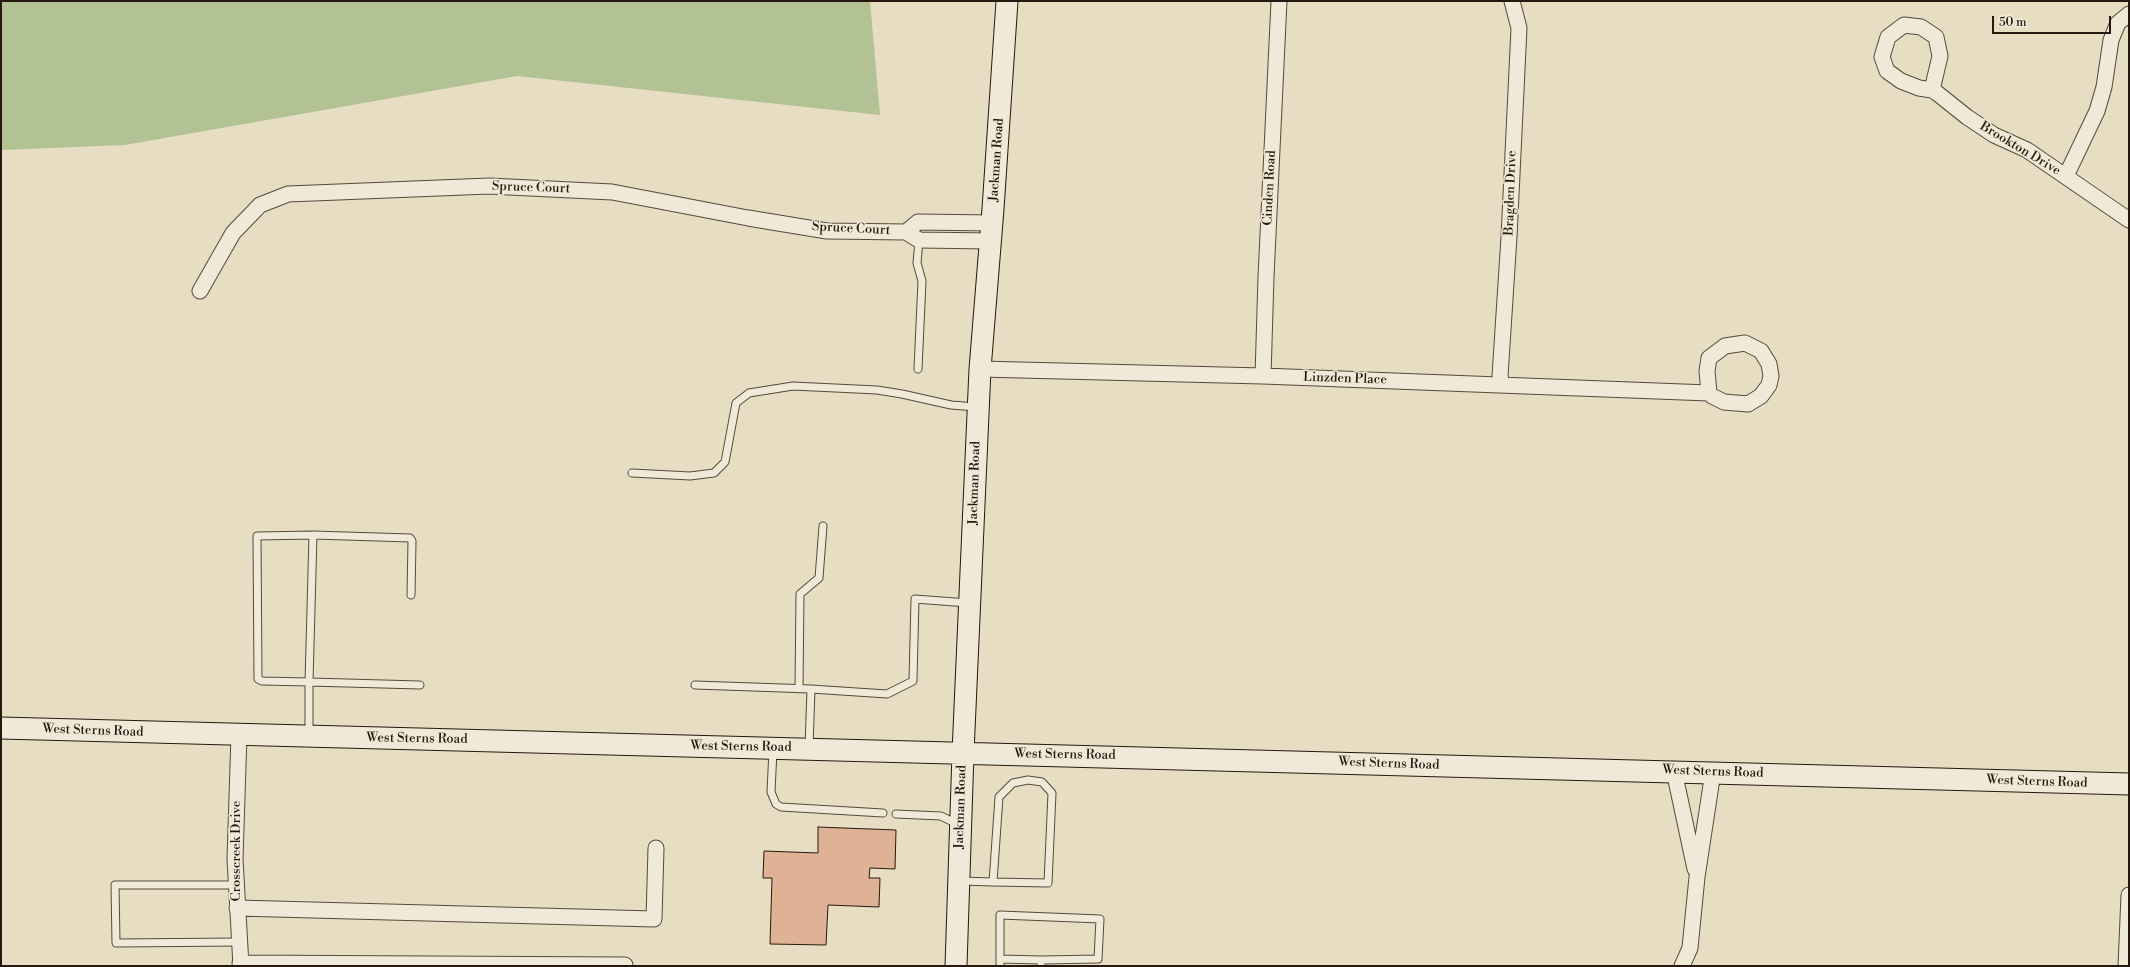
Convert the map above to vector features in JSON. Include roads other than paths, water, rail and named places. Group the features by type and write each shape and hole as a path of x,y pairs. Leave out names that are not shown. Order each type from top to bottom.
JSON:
{"main road":[{"name":"Jackman Road","path":"956,966 960,826 980,369 992,232 1007,1"},
{"name":"West Sterns Road","path":"1,728 2129,784"}],"street":[{"name":"Cinden Road","path":"1263,376 1279,1"},
{"name":"Bragden Drive","path":"1502,385 1500,376 1509,237 1519,28 1512,1"},
{"path":"2066,176 2097,111 2104,87 2111,40 2118,23 2129,14"},
{"path":"1904,25 1922,27 1936,37 1940,56 1932,90 1913,86 1901,81 1887,70 1882,57 1888,37 1904,25"},
{"name":"Brookton Drive","path":"1932,90 1967,117 1994,135 2027,150 2129,220"},
{"name":"Spruce Court","path":"200,291 233,233 260,205 288,194 489,186 612,192 748,218 827,230 906,232 919,240"},
{"name":"Spruce Court","path":"906,232 918,222 992,232"},
{"path":"919,240 992,232"},
{"path":"1746,343 1761,351 1769,364 1771,376 1768,385 1761,396 1748,404 1738,404 1724,402 1712,396 1710,392 1707,371 1709,358 1725,346 1746,343"},
{"name":"Linzden Place","path":"980,369 1263,376 1710,392"},
{"name":"Crosscreek Drive","path":"239,735 234,859 240,964"},
{"path":"1674,771 1697,878"},
{"path":"1682,966 1690,948 1697,878 1713,772"},
{"path":"237,908 654,919 656,848"},
{"path":"2126,966 2129,895"},
{"path":"240,964 625,965"}],"lane":[{"path":"918,369 922,281 917,263 919,240"},
{"path":"632,473 690,476 714,473 725,462 736,403 749,393 793,386 877,390 951,405 978,407"},
{"path":"799,689 800,594 819,578 823,526"},
{"path":"308,737 313,535"},
{"path":"411,595 412,541 410,538 313,535 257,536 258,679 262,681 420,685"},
{"path":"695,685 811,689 887,694 913,681 915,599 970,603"},
{"path":"809,749 811,689"},
{"path":"773,748 771,792 776,804 781,807 883,813"},
{"path":"959,881 993,882 1048,883 1052,793 1042,782 1028,780 1013,784 999,797 993,882"},
{"path":"896,814 941,816 960,826"},
{"path":"236,885 115,885 116,943 238,942"},
{"path":"1000,915 1100,920 1098,959 1041,963 1000,962 1000,915"}]}
